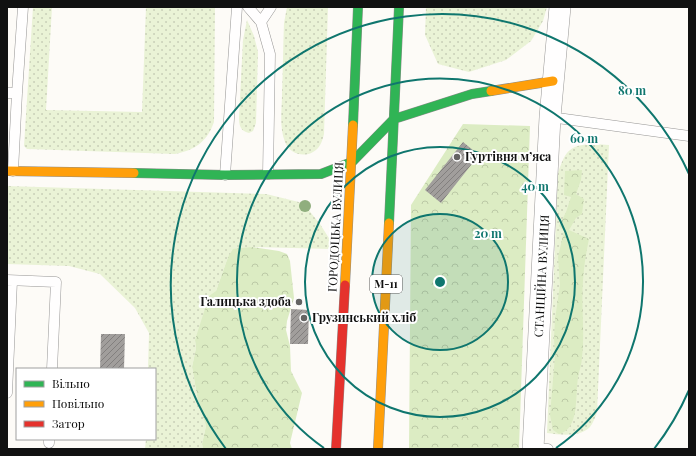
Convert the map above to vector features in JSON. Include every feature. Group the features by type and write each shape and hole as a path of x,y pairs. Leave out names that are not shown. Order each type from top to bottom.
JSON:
{"main road":[{"name":"ГОРОДОЦЬКА ВУЛИЦЯ","path":"336,449 352,162 358,7"},
{"name":"М-11","path":"378,449 399,7"},
{"path":"10,171 225,175 321,174 352,162 394,119 472,94 553,81"}],"street":[{"name":"СТАНЦІЙНА ВУЛИЦЯ","path":"538,449 550,117 560,7"}],"lane":[{"path":"10,171 12,93 23,7"},
{"path":"225,175 237,7"},
{"path":"248,7 261,22 270,54 268,174"},
{"path":"261,22 271,7"},
{"path":"550,117 689,136"},
{"path":"7,393 10,280 56,282 52,368"}],"green space":[{"path":"33,7 52,7 46,110 142,112 146,7 215,7 214,122 208,135 199,144 189,150 175,154 27,149 24,146"},
{"path":"287,7 328,7 324,134 319,147 313,152 305,155 293,152 287,146 282,130 281,118 284,23"},
{"path":"426,7 547,7 543,21 531,41 506,60 469,72 438,64 425,35"},
{"path":"247,20 254,36 258,52 256,123 253,131 249,133 244,131 239,123 243,40"},
{"path":"463,124 530,126 519,449 409,449 411,205"},
{"path":"595,144 609,145 597,412 592,424 584,432 578,434 547,433 558,173 564,158 570,150 574,147"},
{"path":"582,170 581,180 576,194 584,199 582,214 576,218 569,230 589,239 583,281 582,360 578,378 573,419 566,431 559,434 553,430 550,415 555,356 555,319 560,285 558,257 564,231 559,226 571,197 564,195 565,171"},
{"path":"7,186 266,194 303,203 320,224 332,243 331,249 252,247 228,257 216,291 195,340 196,348 192,367 198,401 206,426 202,444 203,449 145,449 146,440 156,440 156,368 148,368 149,333 135,308 100,274 69,266 7,264"},
{"path":"252,247 279,251 287,254 290,261 294,298 287,321 286,330 290,346 291,371 302,393 290,443 292,449 203,449 202,444 206,426 198,401 192,367 196,348 195,340 209,296 216,291 228,257 233,249"}],"building":[{"path":"463,142 479,155 441,203 425,190"},
{"path":"291,309 309,310 308,344 290,344"},
{"path":"101,334 125,334 124,368 100,368"}],"traffic: fast":[{"path":"353,125 358,7"},
{"path":"389,223 399,7"},
{"path":"134,173 225,175 321,174 352,162 394,119 472,94 491,91"}],"traffic: slow":[{"path":"491,91 553,81"},
{"path":"345,285 353,125"},
{"path":"7,171 134,173"},
{"path":"378,449 389,223"}],"traffic: jam":[{"path":"336,449 345,285"}],"place":[{"name":"Гуртівня мʼяса","path":"457,157"},
{"name":"Галицька здоба","path":"299,302"},
{"name":"Грузинський хліб","path":"304,318"}]}
